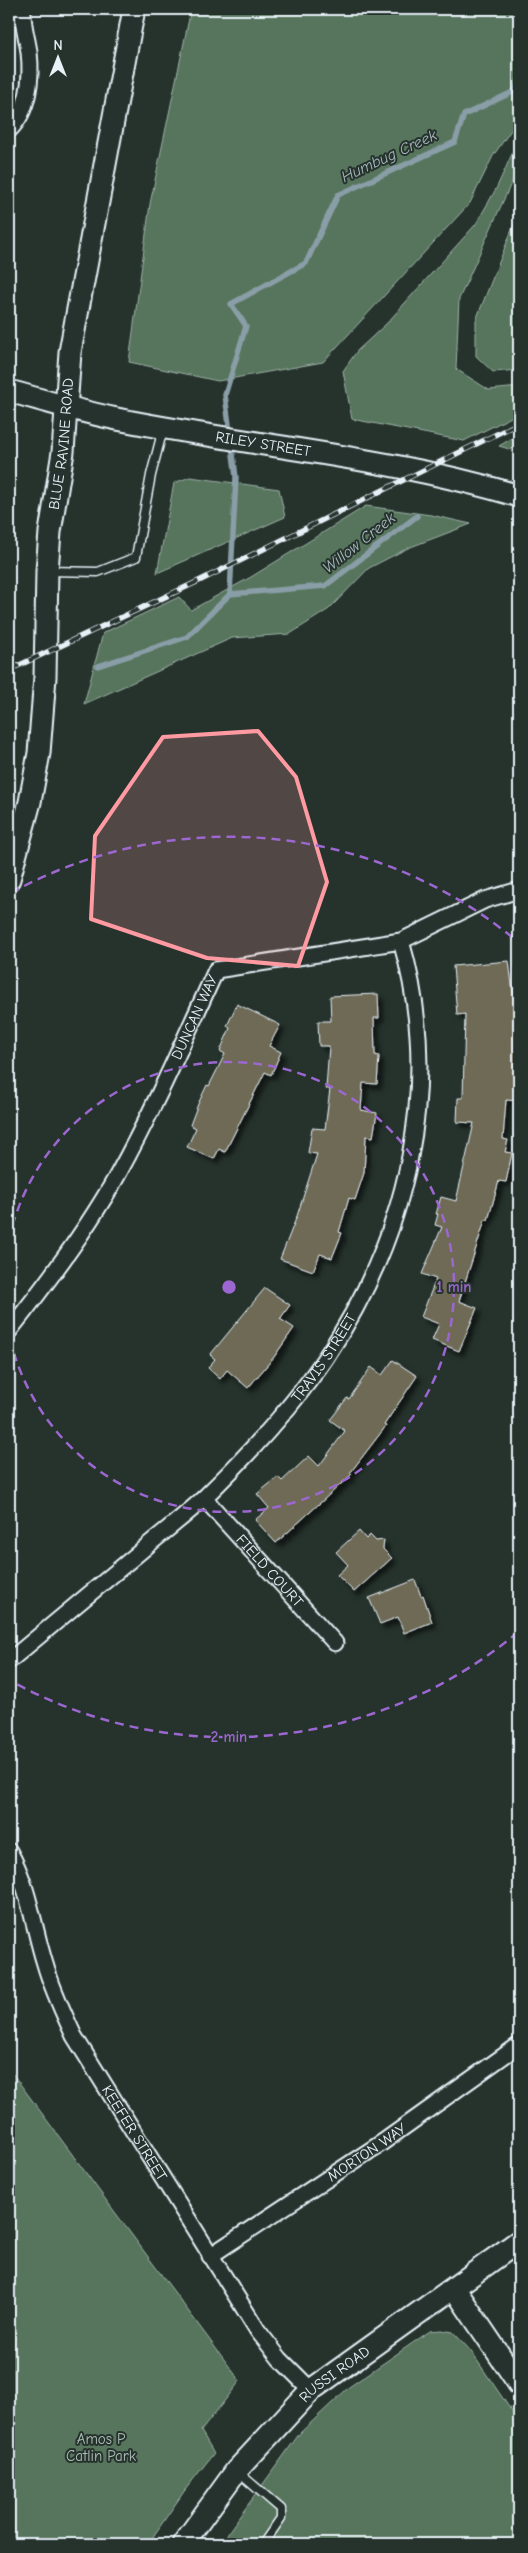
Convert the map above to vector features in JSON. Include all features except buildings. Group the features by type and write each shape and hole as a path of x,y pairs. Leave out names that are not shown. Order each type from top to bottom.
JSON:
{"main road":[{"name":"BLUE RAVINE ROAD","path":"9,879 30,802 40,753 45,677 47,571 74,333 134,9"},
{"name":"RILEY STREET","path":"9,391 120,420 451,478 519,496"},
{"name":"RUSSI ROAD","path":"183,2544 236,2471 311,2390 519,2240"},
{"path":"454,2288 519,2384"}],"street":[{"path":"9,130 19,117 28,92 30,55 22,24 23,9"},
{"name":"DUNCAN WAY","path":"9,1331 55,1272 116,1178 164,1084 216,970 329,953 368,944 401,941 485,900 519,890"},
{"name":"TRAVIS STREET","path":"9,1661 204,1498 268,1431 297,1397 326,1356 352,1314 395,1216 409,1169 418,1111 420,1064 416,1012 410,970 401,941"},
{"name":"FIELD COURT","path":"204,1498 335,1644"},
{"name":"KEEFER STREET","path":"9,1850 24,1886 47,1972 58,2003 74,2036 258,2331 280,2359 311,2390"},
{"name":"MORTON WAY","path":"210,2256 383,2142 519,2045"}],"lane":[{"path":"47,571 98,572 136,557 151,475 164,428"},
{"path":"236,2471 281,2509 281,2518 263,2544"}],"highlighted area":[{"path":"258,731 296,777 327,882 298,966 207,958 91,919 95,836 163,737"}],"green space":[{"path":"191,9 519,9 519,129 511,130 493,156 470,203 323,362 218,381 129,362 150,204"},
{"path":"519,142 519,166 459,299 456,369 489,390 519,387 519,413 464,441 352,419 343,371 357,351 387,323 476,224"},
{"path":"519,212 519,370 493,372 476,356 476,320"},
{"path":"519,434 519,452 499,446"},
{"path":"190,477 279,489 285,517 157,573 174,483"},
{"path":"366,506 431,515 471,524 408,548 369,568 329,609 290,634 232,638 84,704 103,633 179,597 191,610 251,577"},
{"name":"Amos P Catlin Park","path":"9,2069 240,2381 201,2431 214,2453 185,2490 148,2544 9,2544"},
{"path":"442,2330 453,2332 470,2350 519,2422 519,2544 222,2544 229,2531 300,2433 349,2387 430,2331"}],"waterway":[{"name":"Humbug Creek","path":"230,594 236,477 225,395 246,326 231,304 306,263 338,195 455,142 464,115 515,91 519,80"},
{"name":"Willow Creek","path":"98,666 187,637 230,594 325,586 417,516"}],"railway":[{"path":"9,670 201,580 519,423"}]}
